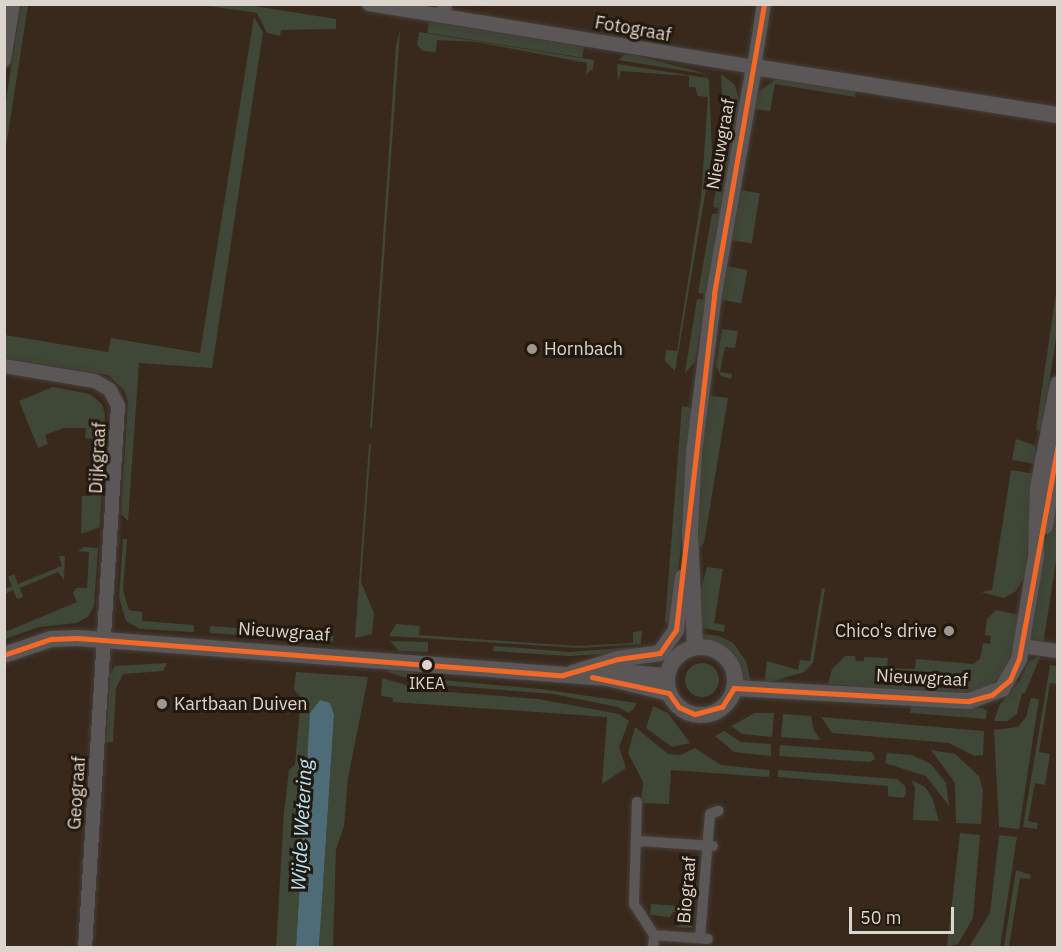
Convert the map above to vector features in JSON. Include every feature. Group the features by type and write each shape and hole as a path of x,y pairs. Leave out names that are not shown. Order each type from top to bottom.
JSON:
{"street":[{"path":"4,60 13,4"},
{"path":"369,4 444,10"},
{"path":"764,4 754,67 1058,115"},
{"name":"Fotograaf","path":"444,10 754,67"},
{"name":"Nieuwgraaf","path":"563,675 618,659 653,657 668,646 676,630 690,532 694,452 714,294 754,67"},
{"name":"Dijkgraaf","path":"4,366 95,381 116,398 118,417 105,640"},
{"name":"Nieuwgraaf","path":"734,688 979,700 1010,680 1021,646 1036,556 1038,487 1058,384"},
{"name":"Nieuwgraaf","path":"1036,556 1042,541 1057,449"},
{"name":"Nieuwgraaf","path":"690,532 695,647"},
{"name":"Nieuwgraaf","path":"4,655 51,639 105,640 607,678 669,693"},
{"name":"Geograaf","path":"85,948 105,640"},
{"path":"1021,646 1058,651"},
{"path":"695,647 722,654 733,669 734,688 722,707 704,714 687,711 669,693 667,676 674,660 695,647"},
{"name":"Nieuwgraaf","path":"607,678 630,673 667,676"},
{"name":"Biograaf","path":"637,802 639,841 634,904 654,935 653,948"},
{"name":"Biograaf","path":"654,935 704,938 711,845 710,814 718,811"},
{"name":"Biograaf","path":"639,841 711,845"}],"shaded area":[{"path":"5,5 1057,5 1057,948 5,948"}],"green space":[{"path":"21,5 28,5 5,153 5,107"},
{"path":"201,5 247,5 336,19 336,29 281,30 280,36 267,33 257,13"},
{"path":"254,17 263,32 212,368 139,363 128,521 121,514 128,402 124,390 108,375 5,358 5,335 108,352 111,338 200,353"},
{"path":"429,22 584,47 582,57 427,33"},
{"path":"400,30 372,428 370,428 396,46"},
{"path":"419,32 594,60 593,69 586,74 587,63 477,42 437,40 436,52 423,51 417,45"},
{"path":"624,55 634,55 711,75 618,60"},
{"path":"617,64 707,78 709,80 712,154 675,371 665,361 666,350 677,351 701,198 708,97 698,96 695,87 689,87 689,76 621,71 618,82"},
{"path":"721,74 735,85 740,105 695,362 685,373 697,299 703,300 704,294 698,293 712,214 718,214 719,208 713,207 724,139 728,139 730,130 724,128"},
{"path":"777,78 856,90 855,97 775,84 770,111 754,109 759,92"},
{"path":"740,190 760,193 752,244 732,240"},
{"path":"727,266 748,270 741,303 721,299"},
{"path":"1057,286 1057,331 1042,431 1036,430"},
{"path":"722,329 738,331 735,348 725,347 720,372 732,374 731,379 721,376 716,367"},
{"path":"53,387 90,394 102,404 105,414 100,527 81,534 82,496 92,496 95,439 85,438 86,428 64,428 45,435 48,444 38,448 19,401"},
{"path":"705,395 728,398 704,543 698,548"},
{"path":"682,406 691,408 694,414 673,625 669,625 665,621"},
{"path":"1016,439 1034,445 1038,454 1037,464 1012,460"},
{"path":"369,444 371,444 361,582 374,613 372,634 355,638"},
{"path":"1011,470 1035,474 1025,575 1016,591 1004,598 981,592 992,590"},
{"path":"1056,476 1057,555 1043,645 1031,638"},
{"path":"123,539 127,539 123,590 129,610 142,612 142,621 194,625 194,632 140,629 126,621 119,597"},
{"path":"84,547 98,548 94,606 88,617 76,623 39,627 5,639 5,632 77,602 73,593 76,588 87,588 89,552 78,551"},
{"path":"59,556 65,556 64,580 58,572 20,588 23,597 17,599 13,590 5,594 5,589 12,586 8,577 14,574 18,584 62,566"},
{"path":"707,567 723,569 714,623 725,625 724,632 697,627 696,606"},
{"path":"822,588 825,589 813,663 804,672 764,684 767,661 798,670 800,660 810,661"},
{"path":"996,610 1019,615 1012,656 1003,674 989,686 961,694 828,684 832,669 845,656 855,656 856,661 864,661 864,657 888,658 887,668 915,669 916,659 973,664 980,659 983,643 990,644 991,636 985,635 987,619"},
{"path":"396,624 420,626 419,635 576,646 633,643 633,632 642,631 641,644 579,648 389,636"},
{"path":"210,626 334,635 333,642 210,633"},
{"path":"698,633 719,636 733,643 746,661 751,683 740,681 730,654 716,645 698,643"},
{"path":"390,641 428,642 428,652 399,651"},
{"path":"494,646 569,652 638,647 639,652 570,656 493,651"},
{"path":"1041,655 1025,693 1022,693 1017,714 1007,721 994,721 1000,704 1020,681 1029,661"},
{"path":"167,663 163,671 123,674 116,688 113,742 106,742 110,675 115,666"},
{"path":"702,663 714,668 719,680 714,692 702,697 690,692 685,680 690,668"},
{"path":"1050,665 1057,666 1057,684 1050,683 1039,752 1050,754 1045,785 1035,783 1028,821 1038,823 1037,829 1023,827"},
{"path":"391,669 411,671 431,679 541,689 636,703 629,713 618,707 553,694 427,684 388,672"},
{"path":"296,672 368,677 348,778 344,826 336,849 333,947 319,947 334,715 300,883 296,947 276,948 284,812 289,770 295,765 301,697 294,690"},
{"path":"382,678 423,690 538,699 619,714 629,721 619,747 626,768 602,784 607,717 393,702 393,698 381,696"},
{"path":"1031,698 1039,699 1019,829 999,827 994,730 1018,727 1026,717"},
{"path":"911,705 983,708 987,711 986,719 910,713"},
{"path":"653,706 668,713 690,743 672,747 646,728"},
{"path":"755,713 774,713 772,737 742,734 731,726"},
{"path":"783,714 811,716 814,731 821,740 781,737"},
{"path":"821,717 984,731 983,755 975,756 949,743 832,733"},
{"path":"635,727 668,754 681,755 695,748 721,765 770,770 769,777 671,770 669,804 641,803 643,782 628,753"},
{"path":"724,731 741,742 771,744 771,756 734,752 715,736"},
{"path":"780,745 872,752 875,759 870,762 779,756"},
{"path":"931,750 955,754 979,776 983,790 981,824 956,823 955,783"},
{"path":"887,753 912,755 931,764 946,783 949,806 926,776 885,763"},
{"path":"778,770 897,779 905,786 906,794 903,798 888,796 888,786 778,777"},
{"path":"911,780 925,787 932,797 939,821 913,820 915,787"},
{"path":"960,833 980,835 973,918 958,944 947,947"},
{"path":"999,835 1017,837 1000,947 969,947 990,913"},
{"path":"1016,870 1031,875 1030,879 1020,878 1009,947 1004,947"},
{"path":"651,904 693,907 692,928 672,927 680,925 680,912 673,912 670,917 650,915"}],"water":[{"path":"320,700 330,703 334,715 319,947 296,947 310,713"}],"transit line":[{"path":"4,655 51,639 77,638 563,675 618,659 660,653 676,630 714,294 764,4"},
{"path":"592,677 669,693 679,707 695,714 722,707 734,688 969,701 992,695 1010,680 1019,659 1058,445"}],"place":[{"name":"Hornbach","path":"532,349"},
{"name":"Chico's drive","path":"949,631"},
{"name":"IKEA","path":"427,665"},
{"name":"Kartbaan Duiven","path":"162,704"}],"water label":[{"name":"Wijde Wetering","path":"301,825"}]}
